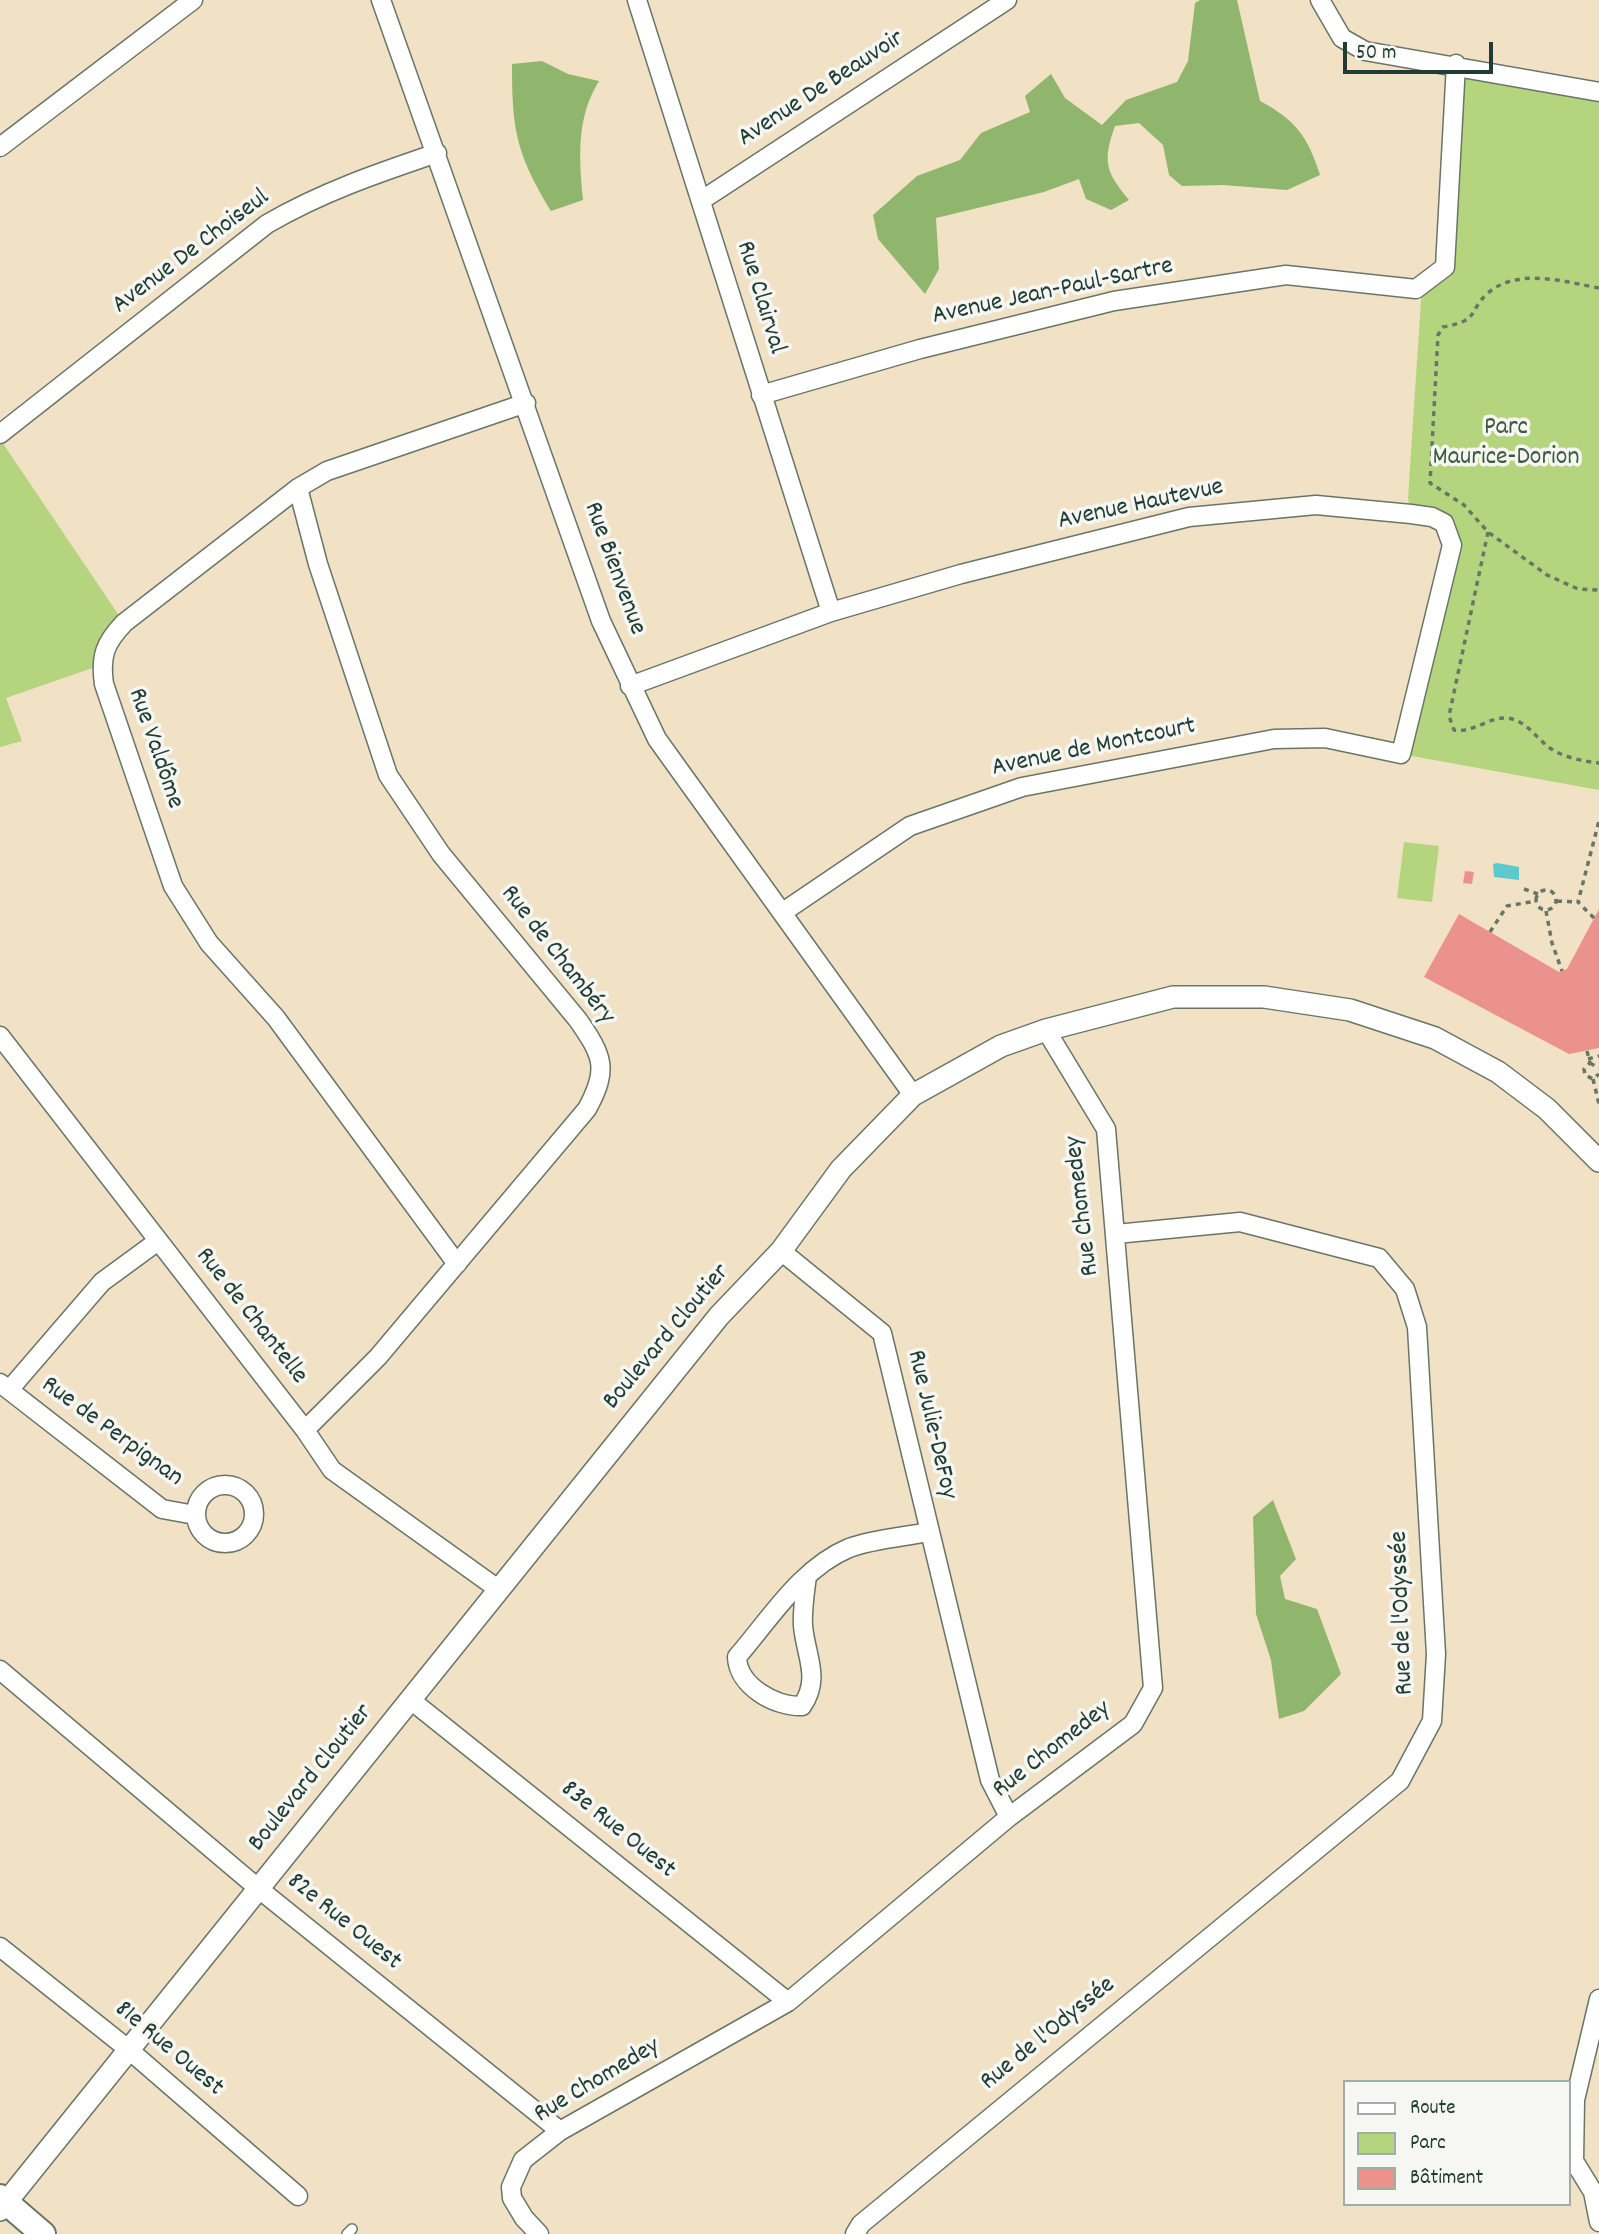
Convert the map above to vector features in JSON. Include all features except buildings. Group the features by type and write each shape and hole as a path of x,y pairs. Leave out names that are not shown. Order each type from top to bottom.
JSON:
{"main road":[{"path":"2,2203 43,2234"}],"street":[{"path":"0,147 192,0"},
{"name":"Rue Bienvenue","path":"381,0 438,153 601,621 630,686 657,739 913,1096"},
{"name":"Rue Clairval","path":"637,0 831,612"},
{"name":"Avenue De Beauvoir","path":"702,200 1006,0"},
{"path":"1320,0 1342,38 1365,51 1455,64 1599,92"},
{"name":"Avenue Jean-Paul-Sartre","path":"761,394 920,349 1114,301 1286,275 1416,289 1445,267 1455,64"},
{"name":"Avenue De Choiseul","path":"0,434 267,225 309,200 345,184 438,153"},
{"name":"Rue Valdôme","path":"457,1264 276,1018 209,943 173,886 104,684 101,665 104,648 124,623 298,488 327,471 526,403"},
{"name":"Rue de Chambéry","path":"298,488 318,564 388,775 441,854 578,1020 592,1040 601,1063 601,1084 587,1109 378,1357 304,1430"},
{"name":"Avenue Hautevue","path":"630,686 831,612 961,574 1189,517 1316,505 1432,517 1444,523 1452,545 1401,754"},
{"name":"Avenue de Montcourt","path":"783,912 910,826 1022,787 1274,739 1325,738 1401,754"},
{"name":"Boulevard Cloutier","path":"2,2203 412,1701 498,1589 719,1315 781,1251 841,1169 913,1096 1002,1046 1046,1030 1173,997 1264,997 1350,1010 1435,1038 1498,1072 1596,1152"},
{"name":"Rue Chomedey","path":"539,2234 524,2218 512,2198 510,2188 523,2160 560,2131 788,2002 1009,1817 1133,1724 1153,1688 1105,1129 1046,1030"},
{"name":"Rue de Chantelle","path":"0,1036 304,1430 331,1470 498,1589"},
{"name":"Rue de l'Odyssée","path":"855,2234 861,2224 1400,1781 1432,1721 1436,1654 1417,1327 1405,1289 1379,1258 1240,1222 1116,1234"},
{"path":"4,1387 102,1282 158,1241"},
{"name":"Rue Julie-DeFoy","path":"781,1251 882,1333 990,1780 1009,1817"},
{"name":"Rue de Perpignan","path":"4,1387 162,1509 195,1515"},
{"name":"Rue Julie-DeFoy","path":"807,1576 803,1626 812,1675 811,1692 802,1706 786,1707 745,1682 738,1670 737,1657 807,1576 825,1560 851,1548 929,1532"},
{"name":"82e Rue Ouest","path":"0,1670 259,1888 560,2131"},
{"name":"83e Rue Ouest","path":"412,1701 788,2002"},
{"name":"81e Rue Ouest","path":"0,1947 128,2049 298,2196"},
{"path":"1599,1999 1575,2100 1574,2161 1593,2192 1599,2222"}],"path":[{"path":"1599,288 1544,278 1512,280 1488,294 1475,315 1458,324 1443,327 1437,335 1430,483 1464,505 1489,532 1547,575 1578,589 1599,590"},
{"path":"1489,532 1449,716 1454,730 1467,732 1506,718 1524,724 1549,748 1580,761 1599,763"},
{"path":"1578,902 1599,821"},
{"path":"1524,889 1538,894"},
{"path":"1546,889 1553,892 1557,901 1553,908 1546,911 1540,909 1536,901 1538,894 1546,889"},
{"path":"1490,932 1507,906 1536,901"},
{"path":"1557,901 1578,902 1594,918"},
{"path":"1546,911 1552,943 1563,971"},
{"path":"1587,1051 1589,1061 1599,1068"},
{"path":"1599,1056 1589,1061 1584,1069 1585,1075 1593,1079 1599,1104"},
{"path":"1593,1079 1599,1074"}],"green space":[{"path":"1200,0 1237,0 1260,101 1283,115 1299,131 1311,150 1320,175 1287,190 1223,185 1182,186 1169,175 1163,145 1139,123 1115,126 1108,149 1108,166 1115,182 1129,200 1111,210 1086,199 1079,179 1044,192 936,218 939,269 925,294 878,239 873,215 917,176 960,160 981,133 1030,112 1025,96 1051,74 1065,98 1102,125 1126,100 1177,82 1188,61 1195,3"},
{"path":"542,61 568,74 599,81 586,109 583,124 580,154 583,200 551,211 523,156 513,107 512,64"},
{"name":"Parc Maurice-Dorion","path":"1456,64 1599,92 1599,790 1401,754 1452,545 1444,523 1411,514 1408,498 1422,285 1445,267"},
{"path":"0,439 124,623 101,665 6,698 22,741 0,747"},
{"path":"1404,842 1439,846 1432,902 1397,898"},
{"path":"1273,1500 1296,1559 1280,1576 1285,1599 1317,1609 1341,1674 1304,1711 1279,1719 1271,1660 1256,1614 1253,1517"}],"water":[{"path":"1493,864 1519,867 1519,880 1494,877"}]}
